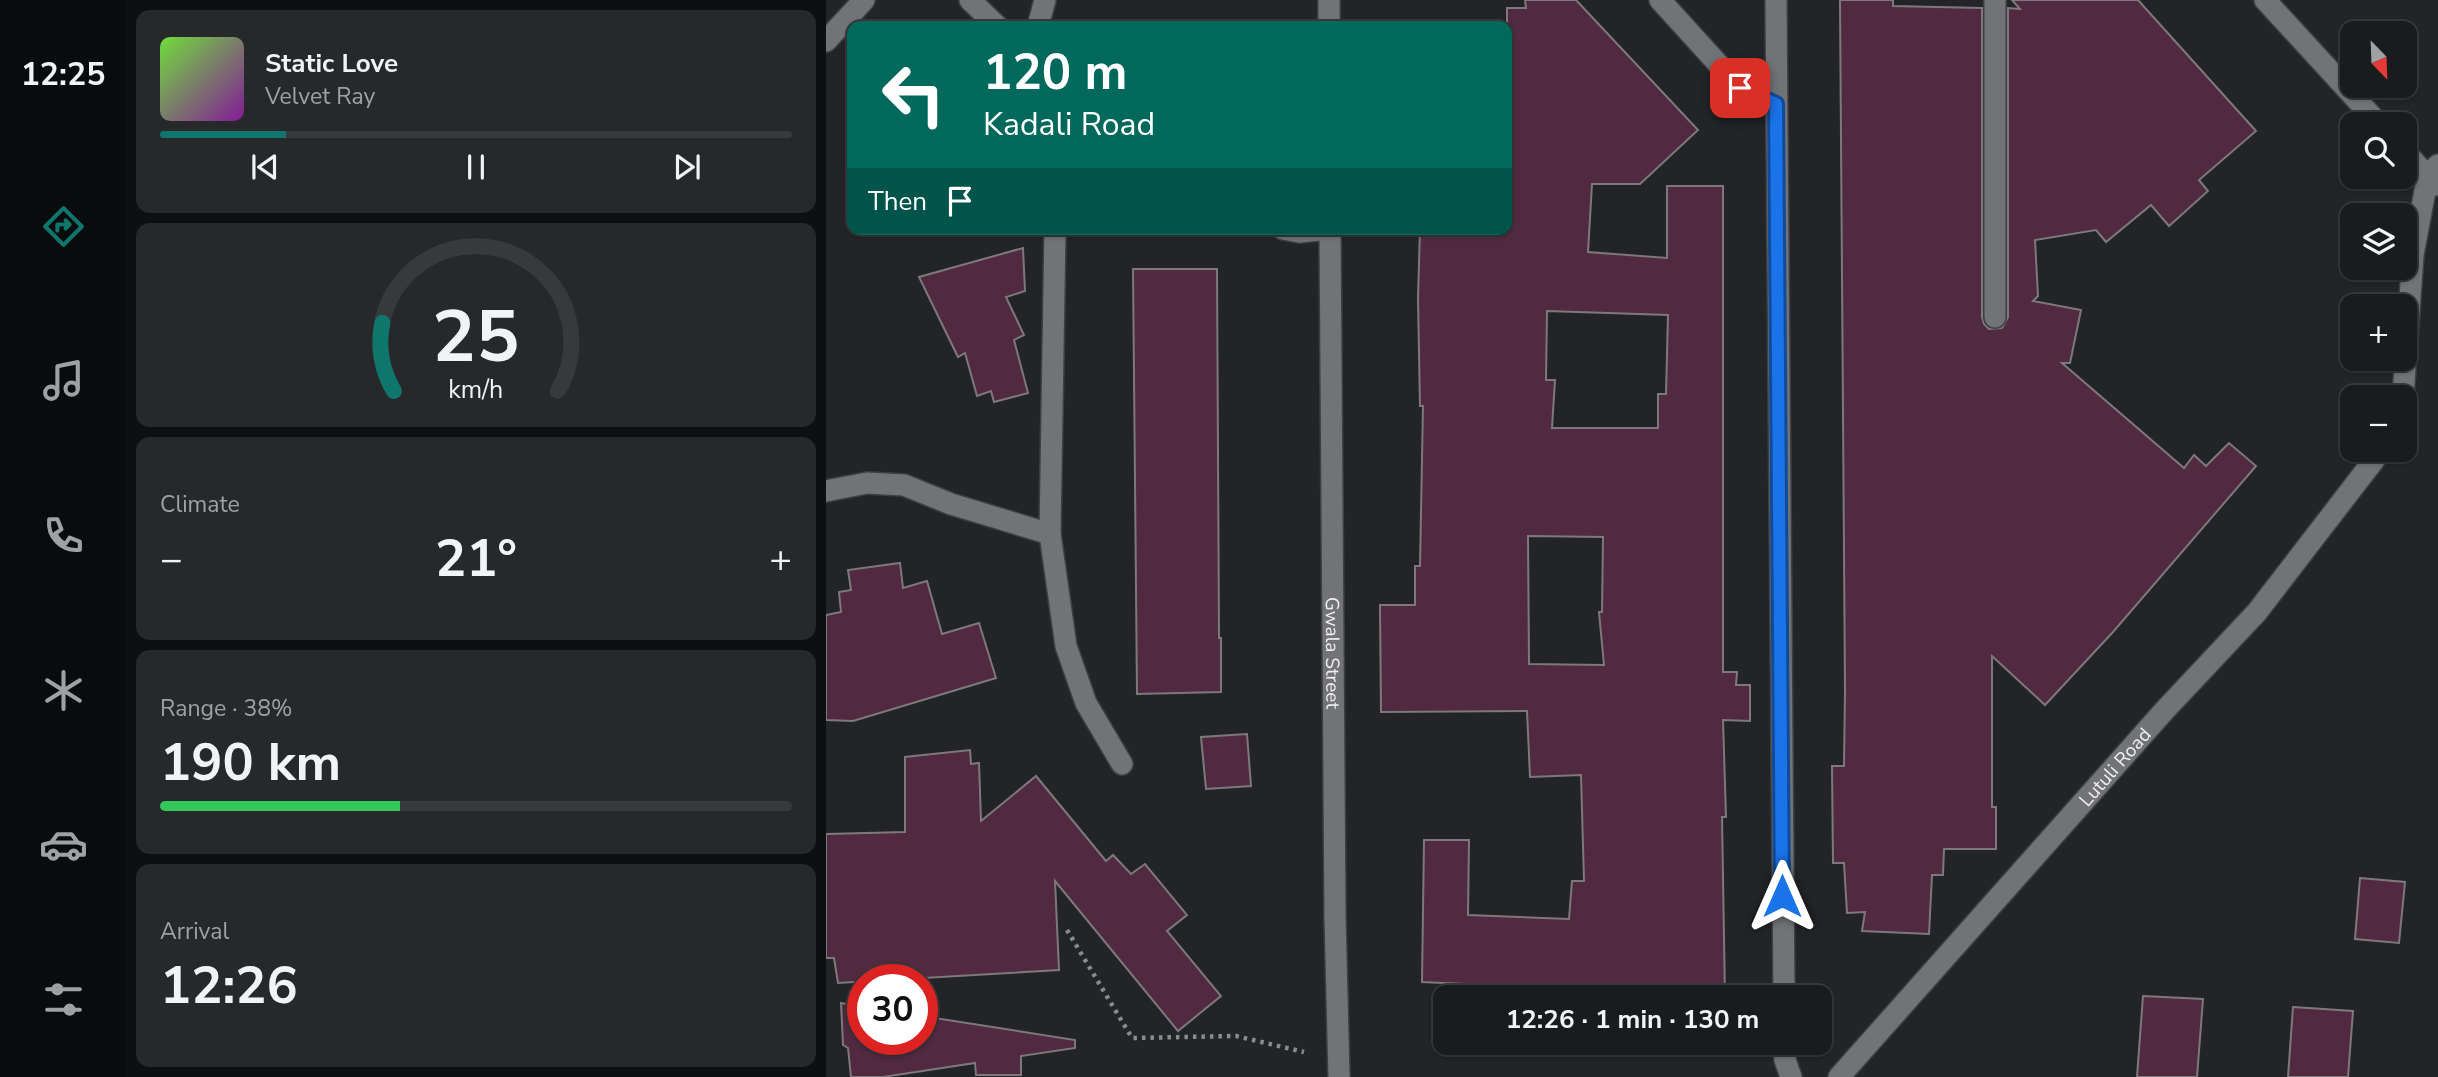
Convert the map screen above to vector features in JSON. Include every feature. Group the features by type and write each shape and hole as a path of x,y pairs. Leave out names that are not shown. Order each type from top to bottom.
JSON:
{"street":[{"path":"826,41 864,0"},
{"path":"970,0 992,21"},
{"path":"1039,21 1045,0"},
{"path":"1329,0 1329,21"},
{"path":"1660,0 1740,88 1776,104"},
{"path":"1776,0 1784,985"},
{"path":"1994,317 1995,0"},
{"path":"2265,0 2368,112"},
{"path":"2404,385 2413,255 2434,176 2417,162"},
{"path":"1055,235 1050,534 1066,646 1086,703 1122,764"},
{"name":"Gwala Street","path":"1330,235 1334,903 1339,1069"},
{"name":"Lutuli Road","path":"1839,1077 2164,711 2257,612 2372,462"},
{"path":"826,491 867,483 904,485 951,504 1050,534"},
{"path":"1785,1055 1791,1077"}],"path":[{"path":"1068,930 1132,1038 1236,1036 1339,1069"}],"building":[{"path":"1525,0 1576,0 1698,130 1640,184 1592,184 1588,252 1667,258 1667,186 1723,186 1723,672 1737,672 1736,685 1750,685 1750,721 1723,720 1726,817 1722,817 1725,985 1489,985 1422,982 1424,840 1469,840 1468,915 1569,919 1572,881 1584,881 1581,775 1530,777 1527,711 1381,712 1380,605 1415,605 1415,566 1420,566 1423,406 1420,406 1420,235 1512,235 1512,21 1507,21 1507,8 1526,8","holes":["1547,311 1668,315 1666,394 1658,394 1658,428 1552,428 1555,380 1546,380","1528,536 1603,537 1602,612 1599,612 1604,665 1529,664"]},
{"path":"1840,0 1893,0 1893,6 1982,8 1982,317 1989,329 2002,328 2008,317 2008,8 2020,9 2012,0 2138,0 2256,131 2199,180 2208,191 2169,226 2151,205 2106,242 2096,230 2035,240 2038,296 2033,301 2081,310 2070,363 2062,363 2184,468 2194,455 2206,466 2229,443 2256,466 2113,632 2045,705 1992,656 1992,807 1996,807 1996,849 1944,849 1943,875 1932,875 1929,934 1862,931 1865,912 1847,913 1844,863 1833,863 1832,766 1844,766 1845,690"},
{"path":"1023,248 1025,291 1006,297 1024,335 1014,340 1028,393 994,402 991,391 977,396 965,353 958,357 919,277"},
{"path":"1133,269 1217,269 1221,692 1137,694"},
{"path":"900,563 903,588 927,581 942,634 979,623 996,678 853,721 826,720 826,615 841,612 839,592 851,590 848,570"},
{"path":"1247,734 1251,786 1206,789 1201,737"},
{"path":"970,750 971,764 979,763 981,821 1036,776 1106,861 1113,855 1131,874 1145,864 1187,915 1167,931 1221,996 1178,1031 1055,881 1059,970 938,977 938,964 847,964 847,982 838,983 834,958 826,958 826,834 905,832 905,757"},
{"path":"2360,878 2405,882 2399,943 2355,939"},
{"path":"2143,996 2203,999 2197,1077 2137,1077"},
{"path":"841,1003 847,1004 847,1047 843,1045"},
{"path":"2293,1007 2353,1011 2348,1077 2288,1077"},
{"path":"938,1019 1075,1040 1075,1048 1021,1056 1021,1075 976,1075 975,1063 883,1077 851,1077 849,1055 938,1055"}],"route":[{"path":"1740,88 1776,104 1782,896"}]}
